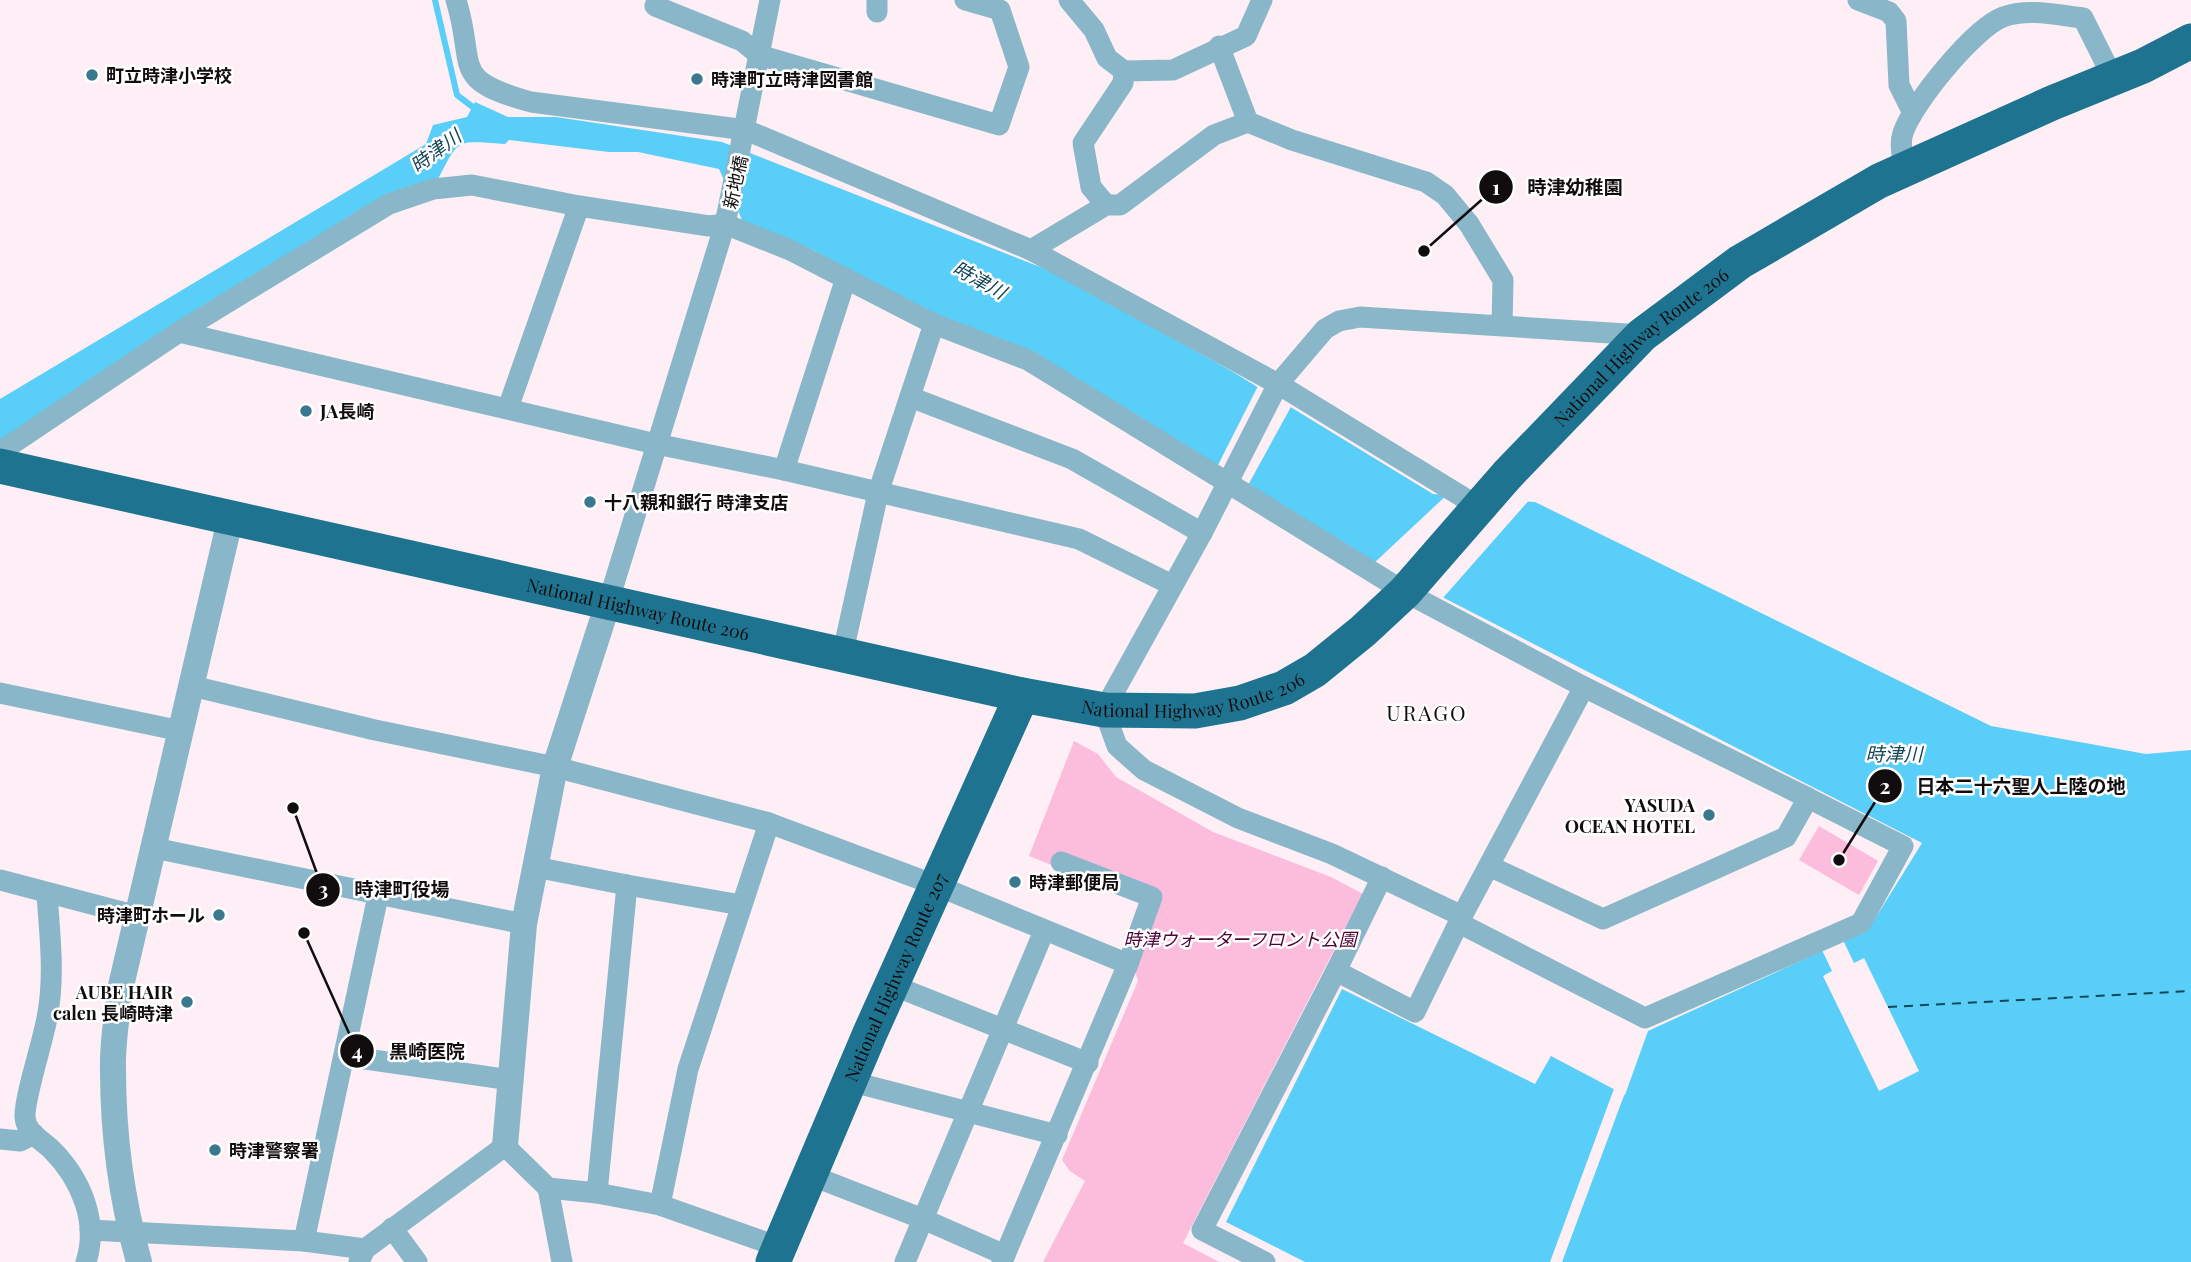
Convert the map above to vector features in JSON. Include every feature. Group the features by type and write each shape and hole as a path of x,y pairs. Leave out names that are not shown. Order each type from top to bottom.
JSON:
{"highway":[{"name":"National Highway Route 206","path":"0,466 608,603 843,652 1021,695 1104,710 1204,710 1272,693 1315,670 1363,631 1405,592 1507,475 1642,335 1740,262 1904,170 2191,41"},
{"name":"National Highway Route 207","path":"776,1254 849,1081 1021,695"}],"street":[{"path":"456,0 469,66 477,82 497,93 531,102 745,135 1031,250 1278,384 1479,508"},
{"name":"新地橋","path":"608,603 725,224 770,0"},
{"path":"655,6 742,41 759,55 999,125 1019,66 1000,10 965,0"},
{"path":"1069,0 1094,30 1107,58 1124,71 1173,70 1219,46 1246,36 1262,0"},
{"path":"1858,0 1889,12 1896,21 1899,85 1912,111"},
{"path":"1904,170 1901,136 1912,111 1957,56 1993,23 2025,12 2083,18 2113,78"},
{"path":"1219,46 1248,122"},
{"path":"1106,205 1091,187 1083,143 1123,83 1124,71"},
{"path":"1031,250 1106,205 1120,205 1214,135 1248,122 1292,140 1426,182 1445,195 1469,224 1503,280 1502,325"},
{"path":"0,452 179,332 389,204 433,189 472,185 579,206 709,226 725,224 790,250 934,324 1028,360 1228,483 1405,592 1584,687 1903,846 1861,923 1645,1018 1382,877 1332,854 1238,818 1144,770 1117,746 1104,710 1202,533 1228,483 1278,384 1325,329 1339,321 1360,317 1642,335"},
{"path":"508,408 579,206"},
{"path":"784,470 846,278"},
{"path":"843,652 878,494 934,324"},
{"path":"179,332 656,444 784,470 1079,539 1172,585"},
{"path":"910,397 1072,459 1202,533"},
{"path":"139,1262 131,1232 117,1146 113,1069 120,990 231,516"},
{"path":"90,1230 304,1241 362,1255 392,1228 505,1146 524,924 555,767 608,603"},
{"path":"191,686 375,730 555,767 769,823 938,886 1128,964"},
{"path":"1336,971 1415,1012 1584,687"},
{"path":"0,693 181,731"},
{"path":"1489,866 1603,919 1786,837 1808,798"},
{"path":"660,1205 688,1069 769,823"},
{"path":"154,848 524,924"},
{"path":"810,1175 923,1219 1004,1259 1088,1063 1152,897 1061,862"},
{"path":"535,867 741,905"},
{"path":"1265,1262 1202,1230 1382,877"},
{"path":"0,880 47,895 137,916"},
{"path":"597,1193 627,885"},
{"path":"47,895 52,961 48,1015 25,1116 34,1135 53,1152 82,1193 90,1230 86,1262"},
{"path":"304,1241 378,895"},
{"path":"905,1262 1044,931"},
{"path":"892,985 1088,1063"},
{"path":"345,1056 510,1080"},
{"path":"849,1081 1057,1135"},
{"path":"0,1139 20,1141 34,1135"},
{"path":"505,1146 548,1188 562,1262"},
{"path":"548,1188 597,1193 660,1205 776,1254"},
{"path":"392,1228 418,1262"}],"green space":[{"name":"時津ウォーターフロント公園","path":"1074,741 1098,754 1116,777 1213,832 1331,877 1363,894 1183,1243 1219,1262 1043,1262 1085,1181 1070,1171 1062,1160 1138,981 1133,964 1158,908 1029,856"},
{"path":"1819,826 1878,861 1859,895 1799,860"}],"water":[{"name":"時津川","path":"475,102 508,117 556,117 722,142 1063,276 1233,372 1433,494 1535,502 1991,726 2146,754 2191,750 2191,1262 1305,1262 1226,1222 1342,989 1535,1084 1551,1056 1625,1095 1648,1031 1868,930 1922,843 1370,560 813,250 743,222 719,169 638,152 609,152 509,140 505,144 477,142 461,145 450,156 437,181 0,440 0,399 426,144 433,125 467,117"}],"pier":[{"path":"1259,384 1292,405 1247,487 1215,471"},
{"path":"1450,492 1531,498 1442,599 1373,564"},
{"path":"1842,938 1854,963 1864,958 1919,1071 1879,1091 1823,976 1832,971 1821,948"},
{"path":"1626,1081 1629,1082 1562,1262 1550,1262 1615,1086 1623,1090"}],"waterway":[{"path":"435,0 457,95 478,111"}],"ferry route":[{"path":"1888,1007 2191,991"}],"place":[{"name":"町立時津小学校","path":"92,75"},
{"name":"時津町立時津図書館","path":"697,79"},
{"name":"時津幼稚園","path":"1424,251"},
{"name":"JA長崎","path":"306,411"},
{"name":"十八親和銀行 時津支店","path":"590,502"},
{"name":"時津町役場","path":"293,808"},
{"name":"YASUDA OCEAN HOTEL","path":"1709,815"},
{"name":"日本二十六聖人上陸の地","path":"1839,860"},
{"name":"時津郵便局","path":"1015,882"},
{"name":"時津町ホール","path":"219,915"},
{"name":"黒崎医院","path":"304,933"},
{"name":"AUBE HAIR calen 長崎時津","path":"187,1002"},
{"name":"時津警察署","path":"215,1150"}],"district":[{"name":"URAGO","path":"1427,712"}]}
